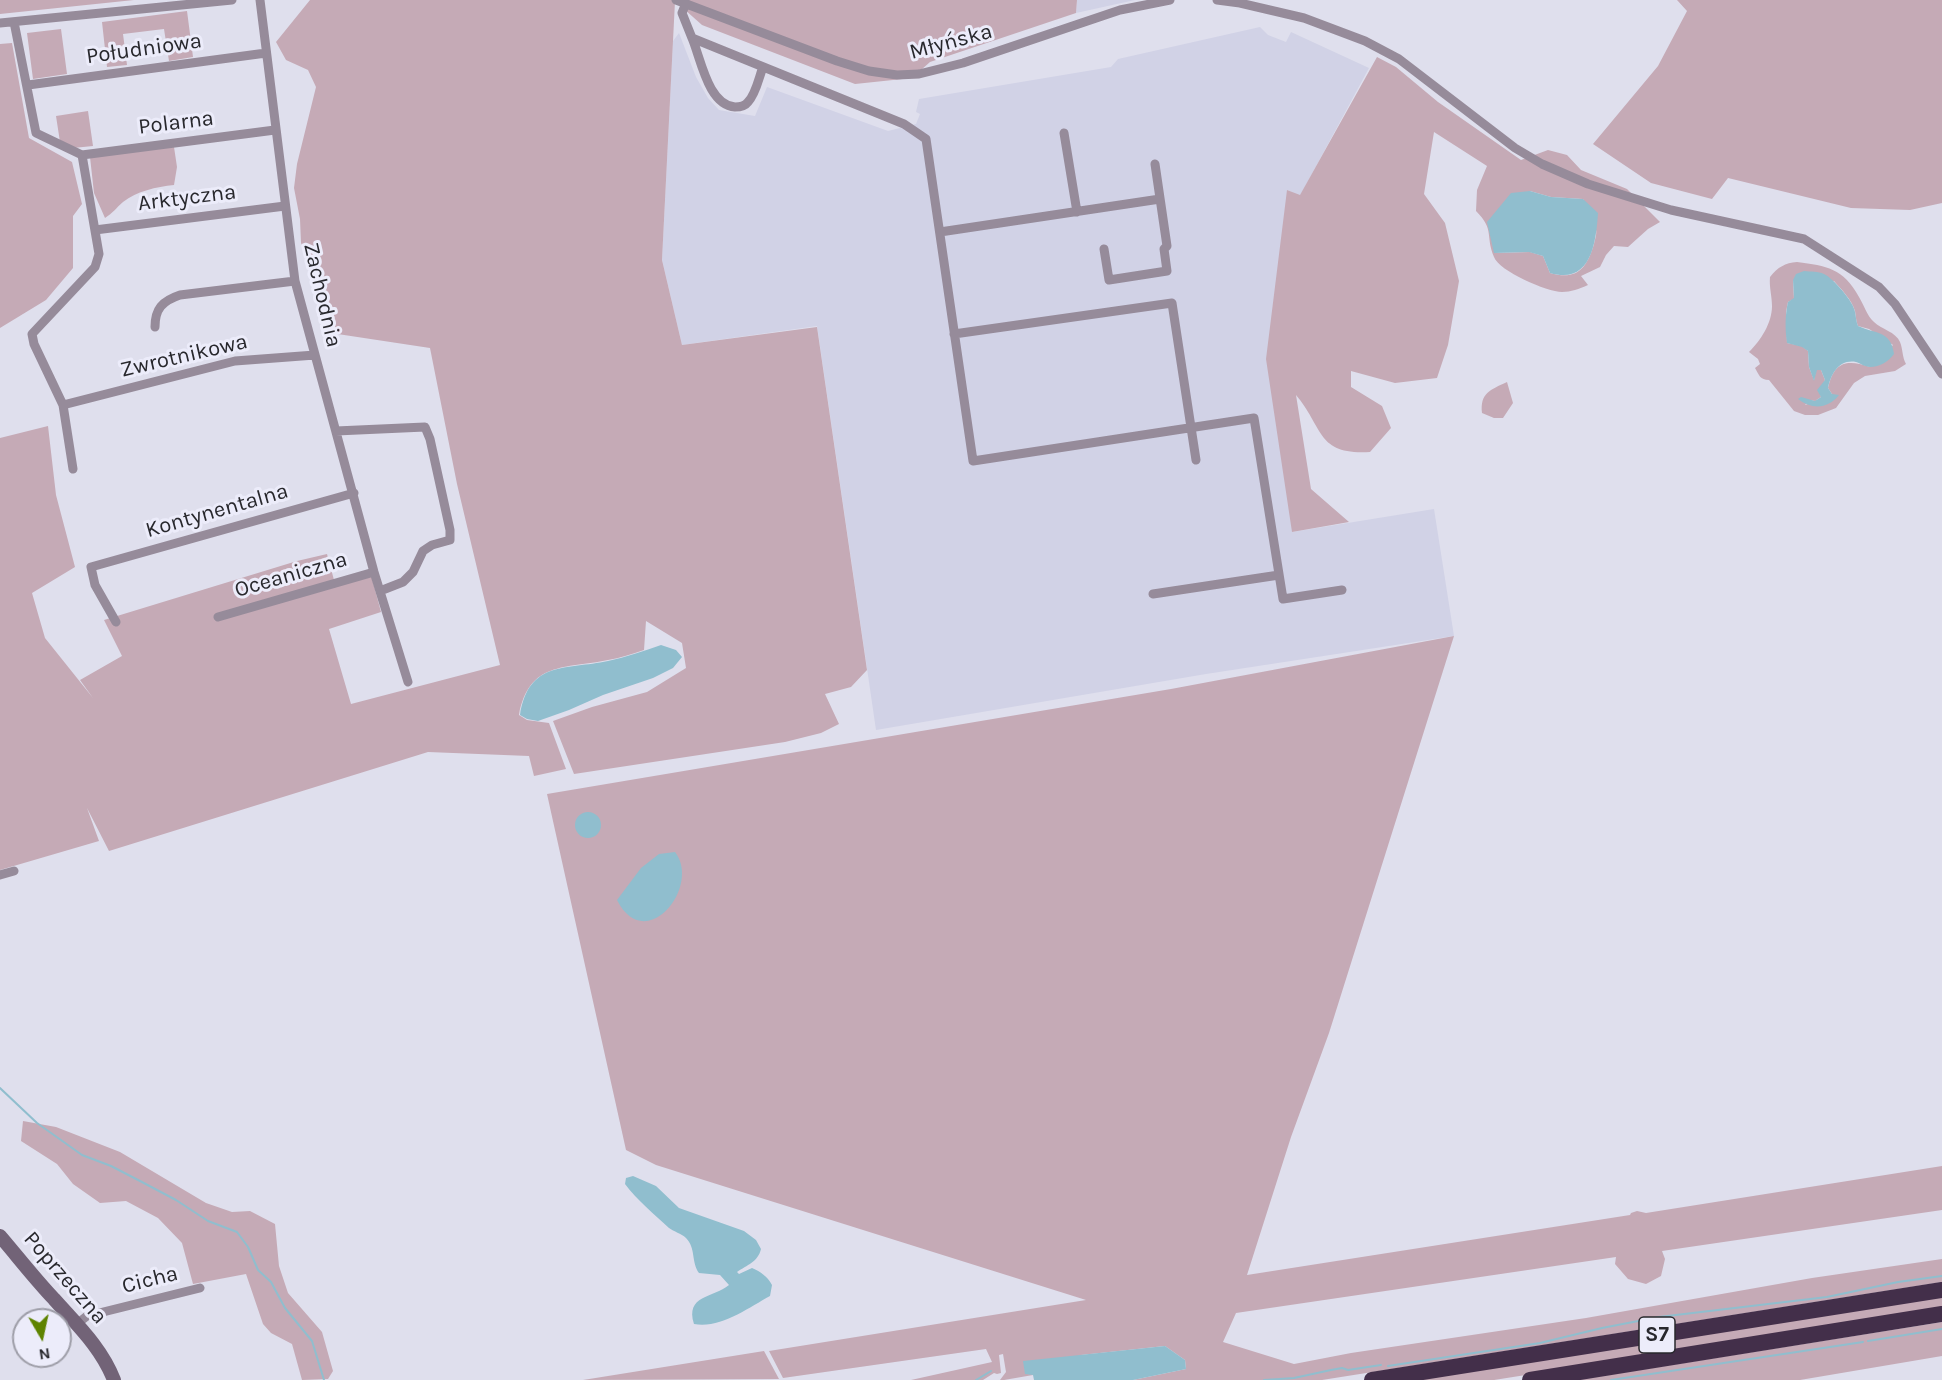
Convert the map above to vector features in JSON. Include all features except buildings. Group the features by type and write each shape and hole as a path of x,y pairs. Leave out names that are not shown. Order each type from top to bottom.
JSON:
{"highway":[{"name":"S7","path":"1372,1380 1942,1290"},
{"name":"S7","path":"1530,1380 1942,1314"}],"street":[{"path":"0,23 232,0"},
{"name":"Zachodnia","path":"260,0 295,280 374,572 408,682"},
{"name":"Młyńska","path":"681,2 837,61 869,71 897,75 919,74 963,63 1120,10 1170,0"},
{"path":"1217,0 1304,18 1365,41 1399,59 1515,148 1542,164 1588,184 1671,210 1804,239 1878,287 1895,304 1942,374"},
{"path":"681,2 682,13 708,84 719,99 728,106 740,107 748,102 763,67"},
{"path":"14,22 36,133 82,155 99,254 95,267 32,334 34,344 63,405 73,469"},
{"path":"692,38 904,124 926,138 973,461 1254,418 1282,599 1342,590"},
{"name":"Południowa","path":"28,85 266,53"},
{"name":"Polarna","path":"82,155 275,130"},
{"path":"1064,133 1077,212"},
{"path":"1104,249 1109,280 1167,271 1164,249 1167,246 1155,164"},
{"path":"940,232 1160,199"},
{"name":"Arktyczna","path":"95,230 285,206"},
{"path":"155,327 155,315 160,305 180,295 295,280"},
{"path":"954,334 1172,303 1196,460"},
{"name":"Zwrotnikowa","path":"63,405 235,361 315,355"},
{"path":"336,431 425,427 430,439 450,530 450,540 432,545 423,551 413,572 403,582 380,591"},
{"name":"Kontynentalna","path":"116,622 95,585 91,567 354,493"},
{"name":"Oceaniczna","path":"218,616 374,572"},
{"path":"1153,594 1279,574"},
{"path":"0,875 14,871"},
{"name":"Poprzeczna","path":"0,1236 37,1280 78,1323 106,1361 114,1380"},
{"name":"Cicha","path":"78,1323 87,1316 200,1288"}],"shaded area":[{"path":"0,0 134,0 0,14"},
{"path":"310,0 1077,0 1076,13 930,62 912,78 855,84 702,25 675,1 662,260 682,345 817,327 867,670 851,687 825,694 839,724 821,733 785,742 574,774 553,721 592,707 647,692 686,668 682,643 646,621 644,650 626,656 551,671 540,676 531,685 519,715 527,720 549,723 566,769 534,776 529,756 428,752 109,851 87,808 99,841 0,870 0,438 48,426 56,495 75,567 32,593 45,638 93,698 80,680 122,656 104,620 297,561 327,554 334,580 370,571 381,612 329,629 351,704 500,665 457,484 430,348 331,333 328,306 301,243 300,219 294,188 297,164 316,87 308,70 286,60 276,42"},
{"path":"1077,0 1135,0 1076,13"},
{"path":"1677,0 1942,0 1942,203 1910,210 1851,208 1728,178 1712,199 1651,183 1593,144 1658,66 1687,11"},
{"path":"187,11 193,57 169,61 164,29 123,34 127,65 107,67 102,22"},
{"path":"1260,27 1268,35 1286,42 1291,32 1369,68 1300,196 1287,190 1292,532 1434,509 1454,636 1206,674 876,730 817,326 682,345 662,260 673,41 679,33 696,77 708,98 719,110 755,116 767,87 888,131 916,124 920,114 916,112 919,99 1111,67 1118,59"},
{"path":"61,29 67,74 33,79 27,33"},
{"path":"12,43 29,138 72,162 82,204 73,216 73,268 46,300 0,328 0,44"},
{"path":"1377,57 1396,67 1438,102 1521,160 1548,150 1567,155 1581,170 1627,189 1660,222 1648,229 1628,247 1614,246 1600,267 1581,276 1588,285 1562,292 1535,285 1505,268 1494,257 1488,228 1476,211 1477,190 1487,166 1434,132 1424,194 1445,223 1459,281 1448,345 1437,378 1395,383 1351,371 1351,387 1382,406 1391,428 1370,452 1352,452 1330,444 1296,395 1311,489 1349,522 1292,532 1266,359 1287,190 1300,195","holes":["1530,191 1551,197 1583,199 1595,226 1596,237 1588,260 1574,274 1550,273 1543,256 1530,252 1494,253"]},
{"path":"88,111 93,146 73,148 60,142 56,116"},
{"path":"174,147 177,167 174,185 154,188 134,195 105,218 94,193 90,157"},
{"path":"1530,191 1551,197 1583,199 1598,213 1593,248 1589,259 1575,273 1564,275 1550,273 1543,256 1529,252 1494,253 1487,222 1511,193"},
{"path":"1808,263 1826,267 1847,280 1872,320 1898,339 1906,364 1895,371 1865,376 1854,383 1836,408 1818,415 1805,415 1794,411 1769,380 1760,377 1755,368 1760,364 1758,359 1749,352 1762,337 1772,312 1770,277 1782,266","holes":["1793,280 1834,281 1851,303 1858,326 1869,329 1893,345 1870,367 1854,363 1842,365 1831,379 1828,388 1832,394 1815,401 1821,397 1820,392 1825,380 1821,370 1816,370 1814,380 1809,367 1808,351 1802,346 1787,343 1786,312 1788,302 1794,299"]},
{"path":"1804,271 1828,276 1851,302 1858,326 1886,337 1894,354 1884,363 1874,367 1856,362 1840,365 1831,378 1828,388 1832,394 1839,395 1830,403 1820,406 1809,405 1798,399 1801,397 1815,401 1821,397 1817,390 1825,380 1821,370 1817,370 1814,381 1809,367 1808,351 1787,343 1786,338 1788,302 1794,298 1793,280 1796,274"},
{"path":"1507,382 1513,403 1503,418 1494,418 1482,413 1483,401 1487,393"},
{"path":"1454,636 1329,1033 1291,1137 1247,1275 1630,1215 1637,1211 1646,1213 1942,1166 1942,1210 1662,1251 1665,1259 1661,1276 1646,1284 1628,1279 1615,1264 1616,1257 1236,1313 1223,1342 1294,1364 1351,1353 1586,1318 1812,1278 1942,1259 1942,1282 1322,1380 1133,1380 1186,1369 1185,1360 1165,1346 1081,1355 1033,1375 1004,1380 1000,1380 1006,1372 1003,1354 999,1355 1001,1373 994,1373 983,1380 911,1380 992,1362 986,1349 783,1378 769,1351 1086,1300 656,1165 626,1150 547,794 1171,689"},
{"path":"661,645 676,650 682,657 673,668 653,678 538,721 520,715 525,697 541,676 564,668 608,661"},
{"path":"588,812 597,816 601,825 597,834 588,838 579,834 575,825 579,816"},
{"path":"675,852 681,866 681,882 676,897 667,910 655,919 642,921 629,915 617,900 641,868 659,854"},
{"path":"23,1121 56,1127 120,1152 206,1203 232,1212 250,1211 275,1224 279,1266 288,1293 322,1332 333,1371 328,1379 302,1380 292,1344 271,1333 263,1324 246,1274 193,1284 182,1243 158,1218 126,1201 100,1203 73,1184 57,1164 21,1141"},
{"path":"633,1176 656,1186 679,1208 744,1231 756,1240 761,1249 760,1253 752,1263 737,1272 739,1274 752,1268 761,1273 772,1285 770,1296 724,1321 704,1325 694,1324 692,1315 697,1302 729,1285 720,1275 699,1273 691,1246 686,1238 669,1228 625,1184 626,1178"},
{"path":"1942,1295 1942,1309 1932,1311 1494,1380 1404,1380"},
{"path":"1942,1322 1942,1356 1800,1380 1576,1380"},
{"path":"1165,1346 1185,1360 1186,1369 1133,1380 1034,1380 1033,1375 1025,1374 1023,1361"},
{"path":"764,1351 779,1379 583,1380"}],"waterway":[{"path":"0,1088 37,1123 82,1155 111,1166 176,1200 208,1221 237,1232 248,1247 258,1270 271,1282 285,1308 312,1341 324,1380"},
{"path":"1388,1366 1540,1343 1659,1317 1827,1297 1898,1282 1942,1276"},
{"path":"1868,1341 1942,1329"},
{"path":"1611,1380 1863,1342"},
{"path":"1264,1380 1294,1378 1342,1368 1348,1370 1381,1365"},
{"path":"976,1380 991,1371"}]}
